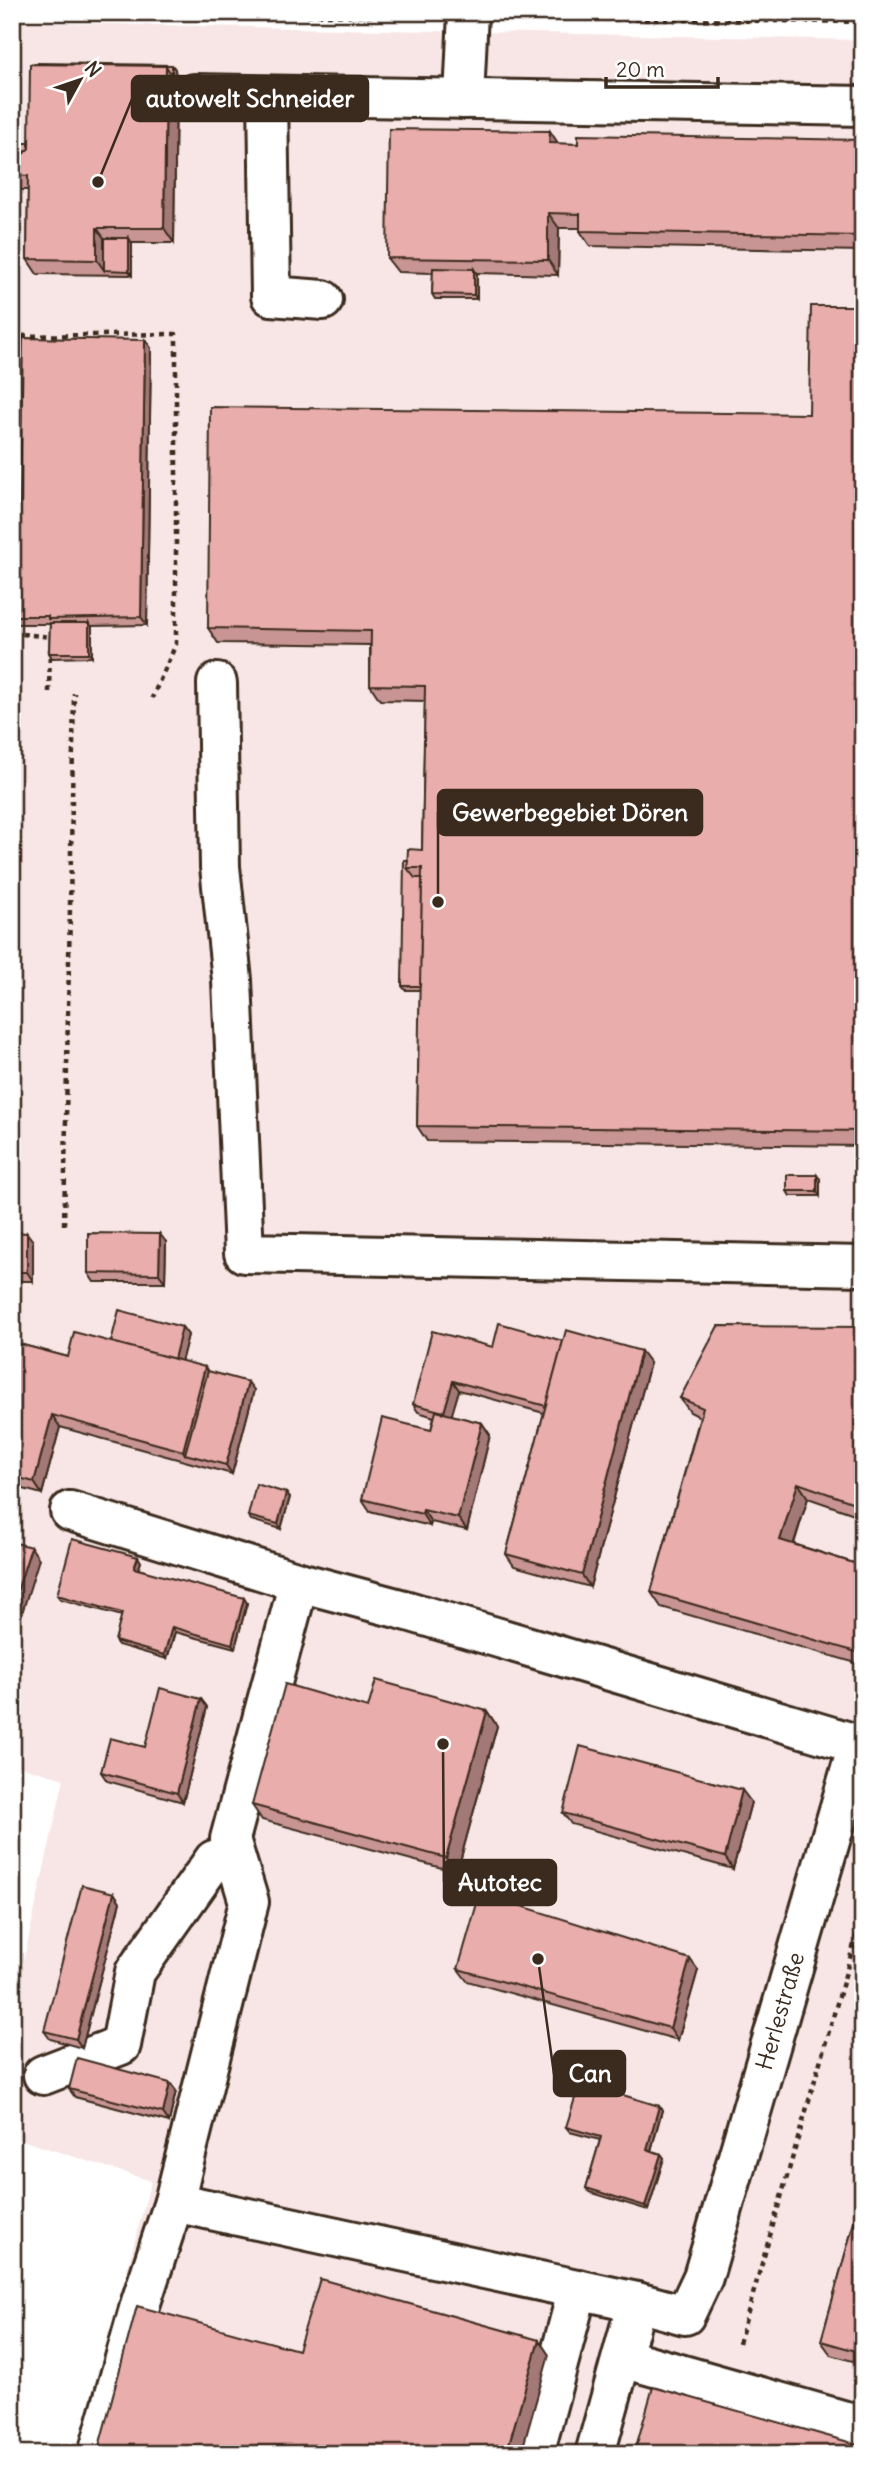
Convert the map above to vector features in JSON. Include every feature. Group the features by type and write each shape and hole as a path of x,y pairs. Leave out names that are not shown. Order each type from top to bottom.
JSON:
{"street":[{"path":"464,99 468,15"},
{"path":"194,94 863,106"},
{"path":"268,96 271,296 323,300"},
{"path":"217,683 220,867 232,980 244,1253 863,1266"},
{"name":"Herlestraße","path":"70,1511 299,1582 408,1611 860,1746 703,2277 685,2315 637,2302"},
{"path":"99,2454 141,2302 174,2202 249,1902 230,1839 299,1582"},
{"path":"43,2074 121,2045 135,1972 214,1860 234,1854"},
{"path":"174,2202 637,2302 596,2454"},
{"path":"534,2454 579,2289"},
{"path":"623,2358 863,2426"}],"path":[{"path":"177,12 863,22"},
{"path":"12,336 176,334 176,644 152,698"},
{"path":"12,634 51,635 49,692"},
{"path":"64,1225 74,693"},
{"path":"738,2343 863,1913"}],"shaded area":[{"path":"12,22 863,40 863,2454 77,2454 151,2181 18,2139 12,2131 12,2012 64,1779 12,1764"}],"building":[{"path":"38,63 172,65 172,75 166,66"},
{"path":"30,64 166,66 164,228 97,228 97,260 27,259 28,176 12,175 12,155 22,155 29,148"},
{"path":"389,129 550,131 549,143 578,144 578,135 863,140 863,236 580,231 580,214 548,213 548,260 387,258"},
{"path":"18,143 29,143 29,148 22,155 18,155"},
{"path":"104,238 129,238 129,271 104,270"},
{"path":"433,268 474,269 474,295 432,294"},
{"path":"811,306 863,306 863,1131 417,1126 422,868 407,868 408,849 422,850 425,686 370,685 371,631 208,628 210,407 809,414"},
{"path":"23,338 145,340 141,617 48,619 48,616 12,616 12,505 20,505"},
{"path":"50,623 89,623 89,653 49,653"},
{"path":"404,860 408,860 407,868 415,878 422,878 420,986 402,986"},
{"path":"787,1175 817,1175 817,1191 787,1191"},
{"path":"12,1232 27,1233 27,1272 12,1272"},
{"path":"88,1233 160,1234 159,1274 88,1273"},
{"path":"119,1310 182,1327 174,1359 111,1342"},
{"path":"499,1323 563,1341 546,1406 453,1381 444,1412 413,1404 432,1331 493,1347"},
{"path":"718,1326 863,1327 863,1506 798,1483 780,1540 863,1566 863,1654 651,1592 703,1408 680,1398"},
{"path":"566,1330 641,1351 582,1575 506,1554"},
{"path":"74,1332 205,1367 183,1451 52,1415 34,1482 12,1476 12,1342 68,1357"},
{"path":"208,1371 248,1382 226,1465 185,1454"},
{"path":"436,1411 482,1423 458,1518 423,1510 422,1514 362,1499 382,1418 431,1430"},
{"path":"256,1484 286,1493 278,1524 248,1516"},
{"path":"72,1539 138,1557 134,1568 244,1598 232,1644 172,1627 164,1655 115,1641 122,1613 57,1595"},
{"path":"12,1542 31,1547 12,1607"},
{"path":"376,1680 487,1711 446,1858 252,1805 285,1684 368,1708"},
{"path":"160,1688 201,1699 177,1793 101,1772 110,1738 145,1747"},
{"path":"580,1746 742,1790 725,1857 563,1813"},
{"path":"82,1885 114,1893 76,2039 44,2031"},
{"path":"480,1893 690,1959 670,2028 458,1969"},
{"path":"77,2058 170,2083 163,2113 69,2089"},
{"path":"580,2082 659,2106 647,2149 661,2154 645,2206 586,2188 601,2137 566,2127"},
{"path":"863,2190 863,2353 821,2341"},
{"path":"320,2279 539,2340 506,2454 97,2454 137,2306 298,2350"},
{"path":"653,2387 863,2446 863,2454 634,2454"}],"place":[{"name":"autowelt Schneider","path":"98,182"},
{"name":"Gewerbegebiet Dören","path":"438,902"},
{"name":"Autotec","path":"443,1744"},
{"name":"Can","path":"538,1959"}]}
